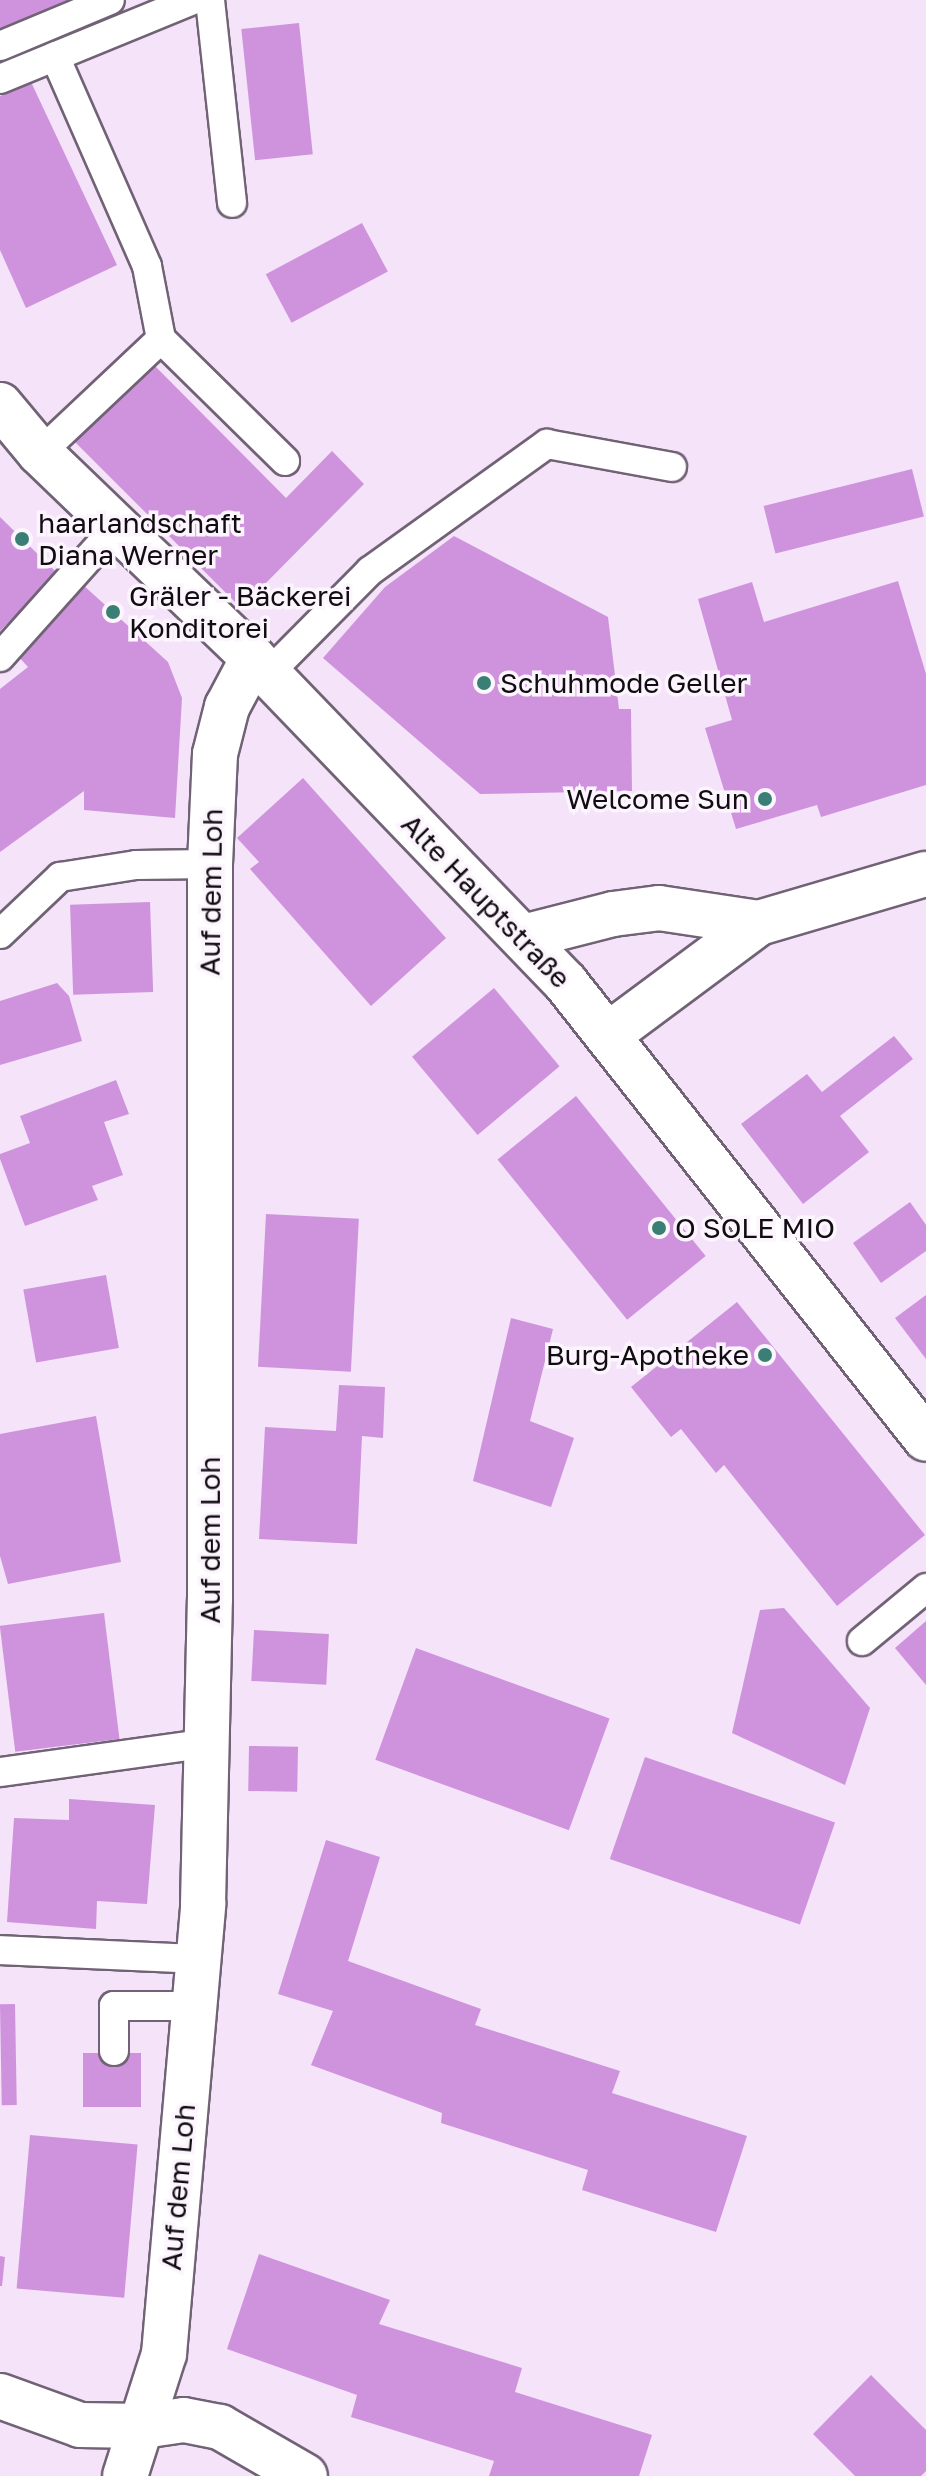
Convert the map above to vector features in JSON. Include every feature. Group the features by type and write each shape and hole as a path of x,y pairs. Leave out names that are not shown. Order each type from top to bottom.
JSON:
{"street":[{"name":"Alte Hauptstraße","path":"0,405 40,453 260,666 523,937 608,1035 926,1439"},
{"name":"Auf dem Loh","path":"125,2476 164,2354 198,1959 209,1743 210,864 215,754 227,707 260,666"},
{"path":"608,1035 635,1018 759,923 926,874"},
{"path":"523,937 613,914 659,908 759,923"},
{"path":"0,2396 80,2425 143,2426 184,2420 220,2427 305,2476"}],"lane":[{"path":"0,46 110,0"},
{"path":"0,79 193,0"},
{"path":"210,0 232,203"},
{"path":"55,56 147,266 161,339 285,461"},
{"path":"40,453 161,339"},
{"path":"260,666 370,571 547,444 672,467"},
{"path":"0,657 117,526"},
{"path":"0,934 60,877 136,865 210,864"},
{"path":"862,1641 926,1588"},
{"path":"0,1772 209,1743"},
{"path":"0,1950 198,1959"},
{"path":"114,2051 114,2006 194,2006"}],"building":[{"path":"0,0 85,0 0,35"},
{"path":"299,23 313,154 255,160 241,29"},
{"path":"31,82 117,265 26,308 0,250 0,96"},
{"path":"362,223 388,272 292,323 266,274"},
{"path":"151,362 286,498 332,451 364,484 241,608 73,440"},
{"path":"912,469 924,517 775,554 764,506"},
{"path":"0,517 57,573 0,631"},
{"name":"Schuhmode Geller","path":"454,536 608,617 619,709 631,709 632,791 480,794 323,658 385,587"},
{"path":"898,581 926,674 926,785 821,817 817,805 736,829 705,728 732,720 698,599 752,582 764,622"},
{"path":"82,584 168,662 182,698 175,818 84,810 84,791 0,852 0,689 28,667 17,655"},
{"path":"303,778 446,938 371,1006 250,869 259,862 237,838"},
{"path":"150,902 153,992 73,995 70,905"},
{"path":"57,983 69,996 82,1041 0,1065 0,1001"},
{"path":"494,988 560,1066 478,1135 412,1057"},
{"path":"894,1036 913,1059 840,1116 869,1152 803,1204 741,1124 807,1074 822,1092"},
{"path":"116,1080 129,1114 104,1122 123,1175 92,1186 98,1200 25,1226 0,1159 0,1154 30,1143 20,1116"},
{"path":"576,1096 706,1256 627,1320 498,1160"},
{"path":"910,1202 926,1225 926,1251 881,1283 853,1243"},
{"path":"266,1214 359,1219 351,1372 258,1367"},
{"path":"106,1275 119,1348 36,1362 23,1290"},
{"path":"926,1295 926,1359 895,1318"},
{"path":"737,1302 925,1535 837,1606 724,1465 716,1473 681,1429 671,1437 631,1387"},
{"path":"511,1318 553,1329 530,1421 574,1438 551,1507 473,1481"},
{"path":"339,1385 385,1387 383,1438 362,1436 357,1544 259,1539 265,1427 336,1431"},
{"path":"96,1416 121,1562 8,1584 0,1556 0,1434"},
{"path":"784,1608 870,1708 845,1785 732,1733 760,1610"},
{"path":"104,1613 119,1739 15,1752 0,1626"},
{"path":"926,1621 926,1685 895,1648"},
{"path":"254,1630 329,1634 326,1685 251,1681"},
{"path":"416,1648 610,1718 569,1830 375,1760"},
{"path":"249,1746 298,1747 297,1792 248,1791"},
{"path":"645,1757 835,1822 800,1925 610,1859"},
{"path":"69,1799 155,1805 147,1904 97,1901 96,1929 7,1922 14,1818 69,1820"},
{"path":"326,1840 380,1857 348,1961 481,2009 475,2025 620,2071 612,2093 747,2136 716,2232 582,2190 588,2170 441,2123 442,2113 311,2065 333,2011 278,1994"},
{"path":"0,2004 15,2004 17,2105 2,2105"},
{"path":"83,2053 141,2053 141,2107 83,2107"},
{"path":"30,2135 138,2144 124,2298 17,2288"},
{"path":"259,2254 390,2300 379,2324 522,2368 515,2392 652,2435 639,2476 489,2476 494,2461 351,2417 357,2395 227,2349"},
{"path":"0,2256 5,2257 2,2286 0,2286"},
{"path":"871,2375 926,2430 926,2471 921,2476 855,2476 813,2434"}],"place":[{"name":"haarlandschaft Diana Werner","path":"22,539"},
{"name":"Gräler - Bäckerei Konditorei","path":"113,612"},
{"name":"Schuhmode Geller","path":"484,683"},
{"name":"Welcome Sun","path":"765,799"},
{"name":"O SOLE MIO","path":"659,1228"},
{"name":"Burg-Apotheke","path":"765,1355"}]}
